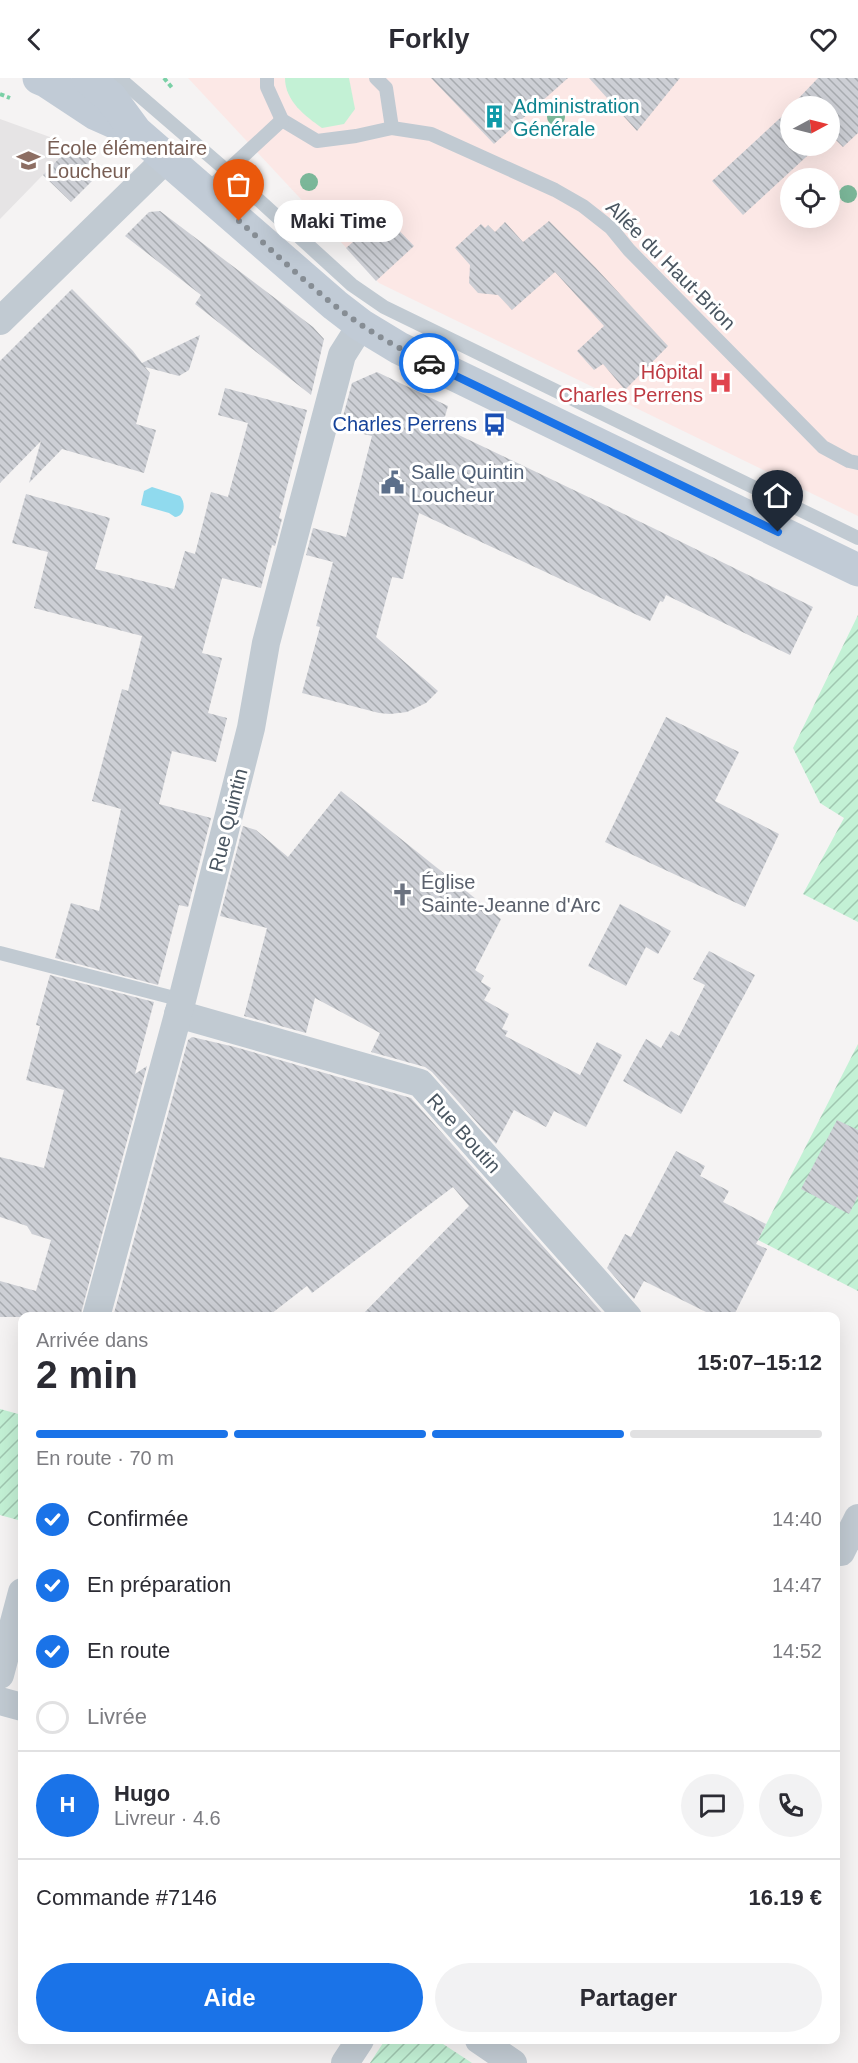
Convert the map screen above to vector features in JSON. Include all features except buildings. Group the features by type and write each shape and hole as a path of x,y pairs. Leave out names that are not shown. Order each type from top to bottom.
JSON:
{"street":[{"path":"39,78 96,114 136,132"},
{"path":"88,78 111,98 136,132 167,158 216,182 335,305 362,325 399,348 858,570"},
{"path":"0,321 167,158"},
{"name":"Rue Quintin","path":"97,1312 180,1007 251,728 266,643 342,355 362,325"},
{"name":"Rue Boutin","path":"180,1007 420,1083 624,1312"},
{"path":"845,1557 858,1518"},
{"path":"0,1676 18,1607"},
{"path":"0,1701 18,1706"},
{"path":"345,2063 357,2044"},
{"path":"485,2044 513,2063"}],"lane":[{"path":"119,78 216,182 384,308 858,538"},
{"path":"216,182 282,120 267,87 267,78"},
{"path":"376,78 386,88 392,128"},
{"name":"Allée du Haut-Brion","path":"282,120 317,141 392,128 431,134 555,190 584,206 610,228 823,447 849,461 858,463"},
{"path":"0,953 180,1007"}],"shaded area":[{"name":"Hôpital Charles Perrens","path":"188,78 858,78 858,516 379,283"},
{"name":"École élémentaire Loucheur","path":"0,119 72,145 0,219"}],"green space":[{"path":"285,78 349,78 355,109 344,124 322,128 292,101"},
{"path":"858,615 858,922 803,894 844,818 820,803 793,748"},
{"path":"858,1044 858,1291 758,1240"},
{"path":"0,1409 18,1414 18,1520 0,1515"},
{"path":"382,2044 443,2044 472,2063 370,2063"}],"water":[{"path":"152,487 180,496 184,505 183,512 175,517 141,505 144,491"}],"way so far":[{"path":"239,221 335,305 399,348 429,363"}],"place":[{"name":"Administration Générale","path":"495,117"},
{"name":"École élémentaire Loucheur","path":"29,160"},
{"name":"Maki Time","path":"239,221"},
{"name":"Hôpital Charles Perrens","path":"721,383"},
{"name":"Charles Perrens","path":"495,424"},
{"name":"Salle Quintin Loucheur","path":"393,483"},
{"name":"Église Sainte-Jeanne d'Arc","path":"403,894"}],"route":[{"path":"429,363 778,532"}]}
